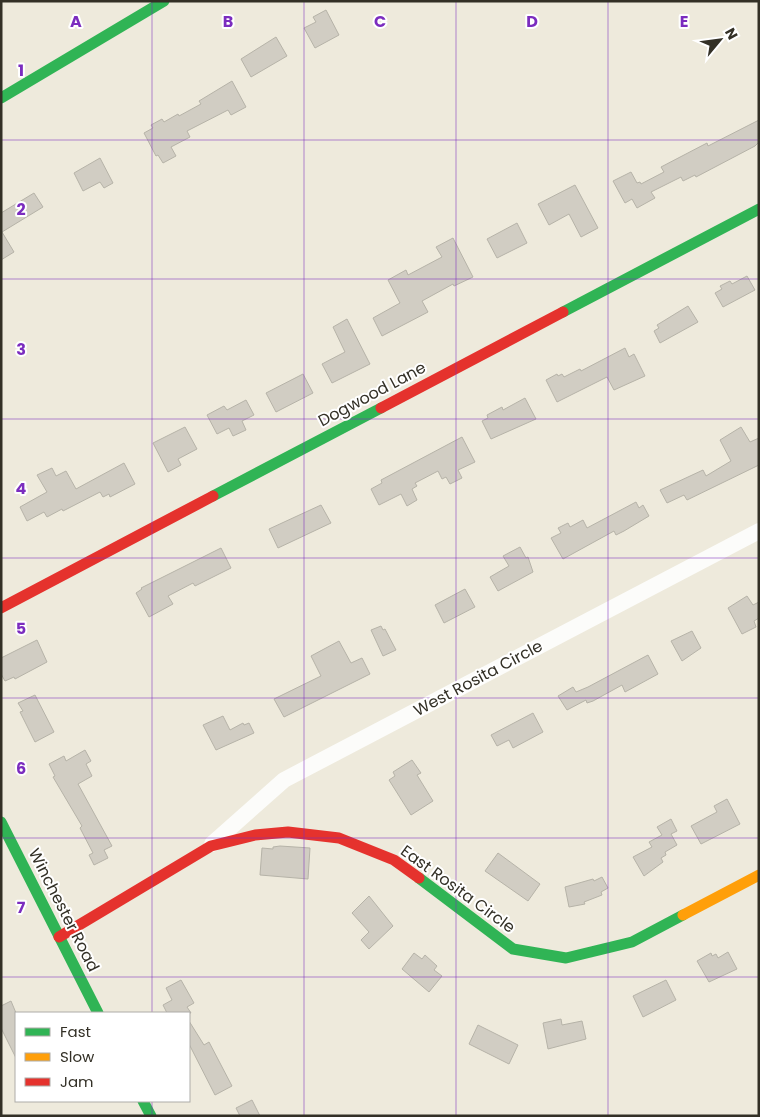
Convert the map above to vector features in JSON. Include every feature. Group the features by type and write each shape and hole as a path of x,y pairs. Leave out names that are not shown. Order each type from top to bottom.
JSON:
{"street":[{"path":"1,98 164,1"},
{"name":"Dogwood Lane","path":"1,608 759,209"},
{"name":"West Rosita Circle","path":"211,846 284,780 759,531"},
{"name":"Winchester Road","path":"1,822 97,1012"},
{"name":"East Rosita Circle","path":"59,937 211,846 255,834 288,832 339,838 394,860 513,948 566,958 632,942 759,875"},
{"path":"144,1102 151,1116"}],"building":[{"path":"326,10 339,35 315,48 304,28 316,22 313,17"},
{"path":"276,37 287,56 251,77 241,59"},
{"path":"232,81 246,107 231,115 228,110 187,131 190,137 171,147 176,156 163,163 158,155 156,156 144,133 153,128 151,125 162,119 164,122 201,104 199,101"},
{"path":"759,120 759,142 755,146 696,177 695,175 683,181 681,177 651,192 655,198 637,208 632,199 625,203 613,181 631,172 637,183 640,182 641,184 664,172 661,167 707,143 708,146"},
{"path":"100,158 113,183 104,188 100,182 83,191 74,173"},
{"path":"575,185 598,228 581,237 569,214 549,225 538,204"},
{"path":"34,193 43,207 2,232 14,252 1,260 1,213"},
{"path":"517,223 527,243 497,258 487,239"},
{"path":"453,238 473,277 454,286 453,284 422,301 428,312 382,336 373,318 400,303 388,280 406,270 408,275 442,257 436,247"},
{"path":"747,276 755,290 723,307 715,293 722,289 720,286 730,281 732,284"},
{"path":"688,306 698,322 660,343 654,331 659,328 657,325"},
{"path":"347,319 370,364 332,383 322,364 345,352 333,327"},
{"path":"625,348 629,357 634,354 645,376 614,390 607,377 557,402 546,380 557,374 558,376 562,374 564,377 580,369 581,371"},
{"path":"303,374 313,393 276,412 266,393"},
{"path":"525,398 536,419 491,439 482,421 488,418 487,415 502,407 503,410"},
{"path":"246,400 254,415 242,421 246,430 233,436 229,428 217,434 207,415 224,406 227,410"},
{"path":"185,427 197,449 178,459 181,465 168,472 153,443"},
{"path":"741,427 750,442 759,438 759,465 687,500 684,495 667,503 660,490 703,470 706,476 731,461 720,440"},
{"path":"462,437 475,462 458,470 462,478 450,484 446,477 442,479 438,471 415,483 417,486 412,489 417,500 407,506 401,494 379,505 371,489 382,483 381,480"},
{"path":"124,463 135,484 110,497 109,494 103,497 100,492 63,511 62,509 47,517 44,512 27,521 20,507 47,492 37,475 52,468 56,476 66,471 76,489"},
{"path":"636,502 639,508 643,505 649,516 616,535 614,531 563,559 551,538 561,533 558,528 568,523 570,527 583,520 587,528"},
{"path":"321,505 331,523 278,548 269,529"},
{"path":"520,547 526,558 528,557 533,572 498,591 490,577 509,566 503,556"},
{"path":"221,548 231,568 195,586 193,583 168,596 173,604 149,617 136,593 141,588"},
{"path":"465,589 475,607 444,623 435,605"},
{"path":"747,596 753,605 759,602 759,618 754,621 756,627 742,634 728,608"},
{"path":"381,626 383,630 385,629 396,650 383,656 371,630"},
{"path":"692,631 701,648 682,661 671,641"},
{"path":"37,640 47,662 15,679 14,677 5,681 1,674 1,658"},
{"path":"339,641 351,663 362,658 370,674 284,717 274,699 321,676 311,656"},
{"path":"648,655 658,674 625,692 622,685 593,701 587,703 586,700 567,710 558,696 573,687 576,692 588,687"},
{"path":"35,695 54,732 35,742 20,712 23,711 18,703"},
{"path":"533,713 543,732 513,748 509,740 497,746 491,735"},
{"path":"223,716 230,730 243,723 244,725 249,723 254,733 216,750 203,725"},
{"path":"85,750 91,761 86,764 92,776 78,784 112,846 104,850 108,858 94,865 89,855 93,853 80,828 82,826 53,777 55,776 49,764 64,756 66,761"},
{"path":"412,760 421,773 417,775 433,801 411,815 389,780 395,776 393,772"},
{"path":"727,799 740,824 701,844 691,826 717,812 714,806"},
{"path":"671,819 677,831 671,834 677,845 665,852 666,855 661,858 663,862 644,876 633,857 652,847 649,842 662,835 657,827"},
{"path":"273,847 310,848 308,879 260,875 262,848 273,849"},
{"path":"498,853 540,884 528,901 485,871"},
{"path":"602,877 608,888 601,892 602,895 584,902 585,904 569,907 565,887 593,879 594,881"},
{"path":"369,896 393,926 369,949 361,940 369,932 352,913"},
{"path":"728,952 737,969 709,982 697,961 711,953 712,956 716,954 718,958"},
{"path":"414,953 422,959 425,955 437,966 434,970 442,976 429,992 402,969"},
{"path":"181,980 194,1003 187,1007 191,1013 166,1012 163,1005 172,1000 166,988"},
{"path":"666,980 676,1000 643,1017 633,996"},
{"path":"11,1001 16,1012 15,1056 1,1028 1,1006"},
{"path":"561,1019 562,1025 582,1021 586,1039 548,1049 543,1023"},
{"path":"190,1023 204,1045 209,1042 232,1086 215,1095 190,1046"},
{"path":"478,1025 518,1045 509,1064 469,1044"},
{"path":"252,1100 260,1116 240,1116 236,1108"}],"traffic: fast":[{"path":"1,98 164,1"},
{"path":"563,312 759,209"},
{"path":"213,496 381,408"},
{"path":"1,822 97,1012"},
{"path":"419,878 513,949 566,958 632,942 683,915"},
{"path":"144,1102 151,1116"}],"traffic: slow":[{"path":"683,915 759,875"}],"traffic: jam":[{"path":"381,408 563,312"},
{"path":"1,608 213,496"},
{"path":"59,937 211,846 255,835 288,832 339,838 394,860 419,878"}]}
